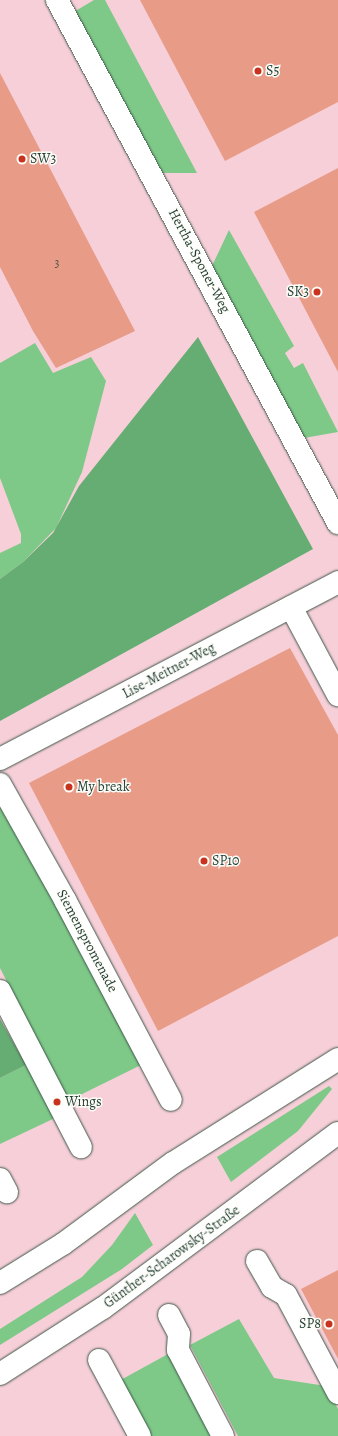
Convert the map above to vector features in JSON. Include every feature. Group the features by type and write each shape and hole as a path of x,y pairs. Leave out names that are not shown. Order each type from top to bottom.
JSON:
{"street":[{"name":"Hertha-Sponer-Weg","path":"57,0 338,523"},
{"name":"Lise-Meitner-Weg","path":"0,759 338,582"},
{"path":"291,607 338,695"},
{"name":"Siemenspromenade","path":"0,784 65,900 171,1100"},
{"path":"0,991 81,1147"},
{"path":"0,1283 63,1244 173,1163 338,1059"},
{"name":"Günther-Scharowsky-Straße","path":"0,1374 103,1308 338,1133"},
{"path":"257,1261 272,1287 286,1295 338,1393"},
{"path":"169,1315 179,1334 178,1350 223,1436"},
{"path":"99,1360 140,1436"}],"shaded area":[{"path":"0,0 338,0 338,1436 0,1436"}],"green space":[{"path":"94,0 105,0 197,173 159,173 72,13"},
{"path":"229,230 294,346 285,353 294,368 303,363 338,432 304,438 212,266"},
{"path":"198,337 313,549 0,721 0,579 23,562 53,533 79,486"},
{"path":"35,343 53,373 91,357 106,381 82,472 56,528 23,562 0,579 0,553 21,543 21,534 0,478 0,363"},
{"path":"0,801 143,1064 68,1101 0,968"},
{"path":"0,1019 26,1065 0,1078"},
{"path":"26,1065 55,1118 0,1144 0,1078"},
{"path":"329,1086 332,1089 298,1131 231,1182 217,1157"},
{"path":"135,1213 153,1245 122,1269 0,1345 0,1329 82,1277 112,1245"},
{"path":"239,1319 274,1378 326,1386 338,1409 338,1436 238,1436 190,1345"},
{"path":"168,1354 212,1436 146,1436 117,1382"}],"building":[{"name":"S5","path":"140,0 338,0 338,102 225,161"},
{"name":"SW3","path":"0,73 135,331 56,368 33,331 0,267"},
{"name":"SK3","path":"338,168 338,372 254,212"},
{"name":"SP10","path":"290,648 338,735 338,936 158,1031 29,783"},
{"name":"SP8","path":"338,1270 338,1359 301,1289"}],"place":[{"name":"S5","path":"258,71"},
{"name":"SW3","path":"22,159"},
{"name":"SK3","path":"317,292"},
{"name":"My break","path":"69,787"},
{"name":"SP10","path":"204,861"},
{"name":"Wings","path":"57,1102"},
{"name":"SP8","path":"329,1324"}]}
